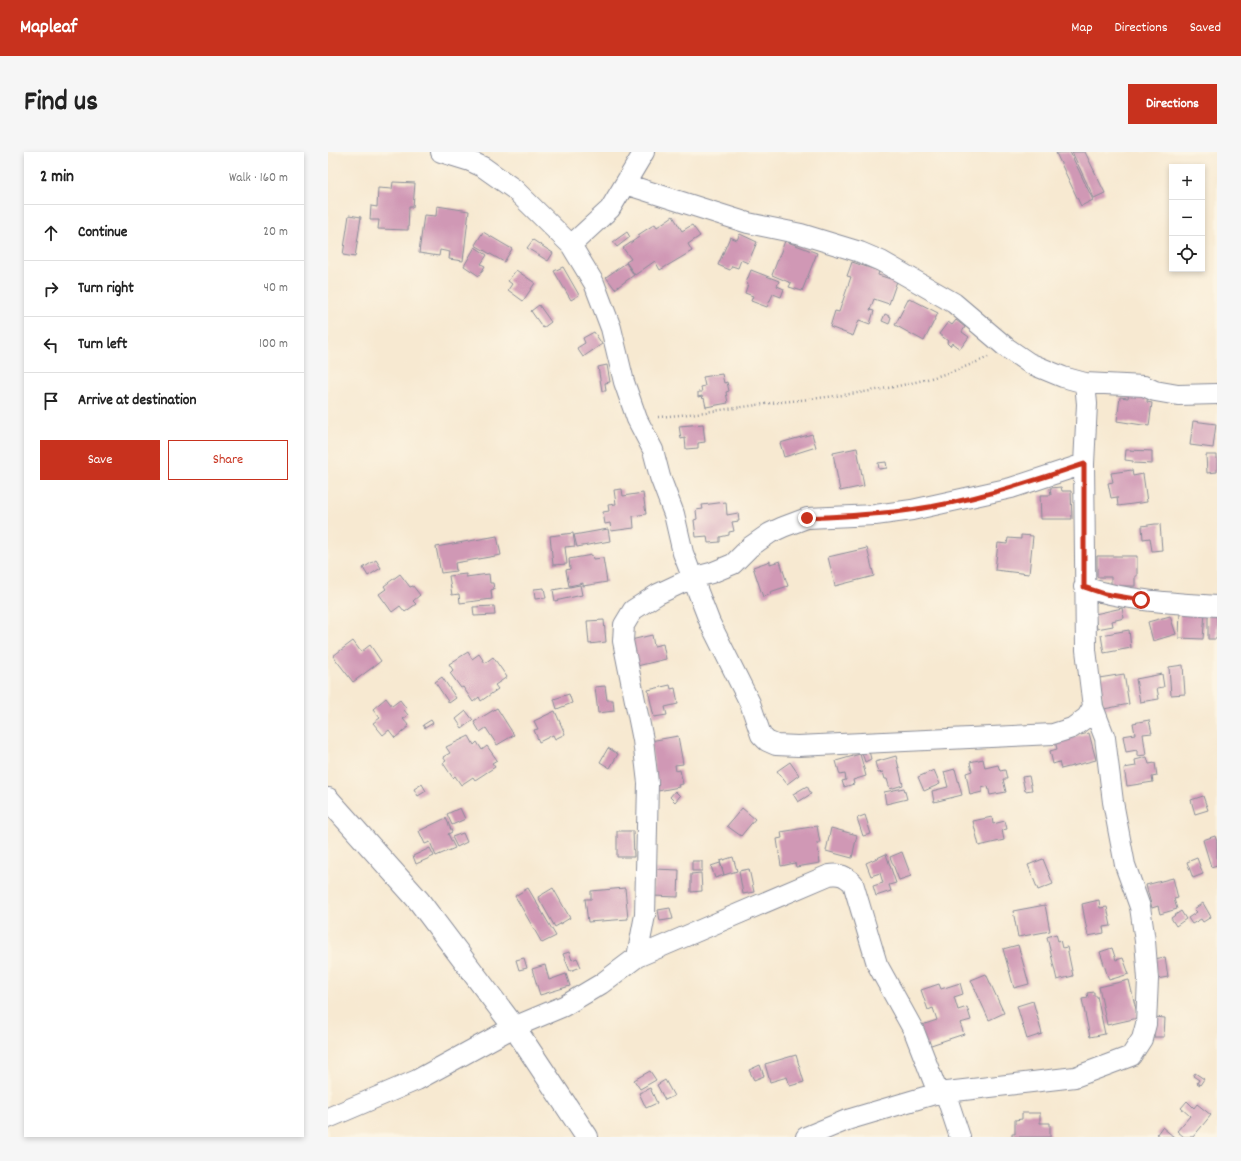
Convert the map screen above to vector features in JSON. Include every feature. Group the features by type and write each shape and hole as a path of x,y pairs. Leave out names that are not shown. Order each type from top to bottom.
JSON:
{"main road":[{"path":"328,799 419,901 514,1027 587,1137"}],"street":[{"path":"441,152 470,161 483,167 514,189 571,245 594,283 611,328 624,382 637,418 653,450 660,477 674,514 683,553 692,578 710,623 750,704 761,734 767,741 776,745 798,746 1053,734 1072,728 1087,717 1093,707"},
{"path":"571,245 610,209 644,152"},
{"path":"625,184 748,223 801,234 860,252 881,261 954,303 1007,348 1029,363 1063,377 1085,383 1139,385 1155,391 1178,395 1217,394"},
{"path":"806,1137 848,1120 942,1093 1075,1077 1130,1056 1142,1039 1146,1024 1148,979 1145,941 1140,908 1125,865 1113,802 1105,738 1093,707 1086,650 1084,587 1084,464 1087,404 1085,383"},
{"path":"637,957 645,915 648,783 643,740 623,641 624,625 633,610 658,594 692,578 712,573 733,564 750,547 770,533 807,518 875,515 912,510 1011,488 1084,464"},
{"path":"1084,587 1105,594 1141,600 1217,606"},
{"path":"328,1118 418,1080 514,1027 564,1006 601,984 637,957 830,875 838,874 846,876 853,883 877,964 914,1032 960,1137"}],"path":[{"path":"637,418 709,412 895,388 946,374 1007,348"}],"building":[{"path":"1070,152 1093,200 1081,206 1056,153"},
{"path":"1072,152 1085,152 1105,193 1094,198"},
{"path":"393,182 415,183 413,207 409,207 408,230 378,229 379,220 370,220 371,206 377,207 378,188 392,189"},
{"path":"437,206 469,211 463,261 449,259 450,252 440,250 439,256 419,253 424,215 436,216"},
{"path":"349,215 361,217 355,257 343,255"},
{"path":"673,216 682,231 692,225 700,236 688,244 692,251 660,270 655,261 635,275 626,262 631,259 623,248 639,237 638,235 655,224 657,227"},
{"path":"483,232 512,249 504,262 475,245"},
{"path":"627,232 630,237 617,247 613,242"},
{"path":"740,234 757,242 748,263 741,260 738,268 732,266 730,270 718,265 730,237 737,240"},
{"path":"533,240 553,253 548,261 527,248"},
{"path":"785,241 817,253 802,291 789,287 791,283 772,275"},
{"path":"475,247 487,255 481,264 485,266 479,276 464,266"},
{"path":"852,262 879,271 878,275 897,281 889,304 874,299 870,310 874,311 870,324 859,320 853,336 830,327 835,311 839,312 851,277 847,276"},
{"path":"626,263 634,275 615,289 606,277"},
{"path":"563,267 579,295 571,300 554,271"},
{"path":"516,270 535,283 523,301 508,290 512,284 508,281"},
{"path":"751,270 779,281 777,286 784,289 781,297 773,294 767,307 751,301 753,296 745,293 748,284 746,283"},
{"path":"909,298 938,313 924,341 895,325"},
{"path":"539,305 551,322 543,328 531,311"},
{"path":"885,314 891,317 889,324 882,321"},
{"path":"956,320 965,327 962,332 969,337 960,349 952,343 950,346 947,343 948,341 939,334 948,322 952,325"},
{"path":"594,332 602,344 583,357 577,348 585,343 583,338"},
{"path":"607,365 610,382 605,383 606,391 602,391 598,367"},
{"path":"722,374 724,383 727,382 729,391 726,392 728,403 706,407 704,398 703,399 702,396 698,397 698,392 702,392 701,387 705,386 703,377"},
{"path":"1130,387 1148,390 1147,402 1152,403 1149,426 1117,421 1120,397 1128,398"},
{"path":"1193,421 1216,424 1213,448 1190,445"},
{"path":"703,424 705,442 698,443 698,448 686,449 685,438 681,439 679,426"},
{"path":"812,434 816,447 784,457 780,443"},
{"path":"857,448 864,486 840,491 833,453"},
{"path":"1126,450 1152,451 1152,464 1133,463 1133,461 1125,460"},
{"path":"1206,455 1217,455 1217,472 1207,473"},
{"path":"886,462 887,468 879,469 878,463"},
{"path":"1132,470 1133,476 1143,474 1147,502 1118,506 1117,497 1111,498 1108,483 1113,482 1111,473"},
{"path":"1061,487 1062,491 1071,491 1072,519 1041,519 1040,495 1051,495 1050,488"},
{"path":"622,489 623,496 643,493 646,514 633,516 634,528 611,531 610,523 605,524 603,512 609,511 608,505 616,504 614,490"},
{"path":"726,502 727,515 738,513 739,521 732,522 734,531 729,532 729,535 720,537 720,542 708,543 707,536 696,537 694,520 697,519 696,510 703,509 702,505"},
{"path":"1160,524 1162,550 1152,551 1150,538 1143,539 1142,526"},
{"path":"608,529 610,541 577,547 574,535"},
{"path":"573,533 575,546 565,547 567,564 553,565 550,536"},
{"path":"1021,535 1033,536 1029,574 995,570 998,543 1007,544 1008,538 1021,539"},
{"path":"497,536 501,555 455,563 456,571 441,573 436,547"},
{"path":"867,548 874,576 835,586 828,557"},
{"path":"592,555 593,559 603,558 607,582 583,586 583,583 569,586 566,570 570,569 569,559"},
{"path":"1097,556 1137,556 1137,576 1135,576 1135,586 1111,586 1111,577 1097,577"},
{"path":"376,560 381,568 368,576 363,568"},
{"path":"770,561 770,564 780,561 788,586 770,592 771,594 763,597 753,567"},
{"path":"400,574 410,587 413,586 420,595 413,601 416,604 405,612 400,606 392,612 379,594 386,589 384,586"},
{"path":"466,574 466,577 489,574 490,583 493,583 494,589 491,590 492,599 460,603 459,594 452,595 449,576"},
{"path":"580,585 582,595 555,601 553,590"},
{"path":"544,588 546,598 535,599 534,589"},
{"path":"494,606 495,615 474,616 473,607"},
{"path":"1122,608 1124,618 1112,621 1113,626 1097,629 1095,614"},
{"path":"1180,610 1205,612 1203,639 1179,638"},
{"path":"1208,612 1217,612 1217,639 1208,639"},
{"path":"1170,616 1176,634 1153,641 1148,622"},
{"path":"604,620 606,642 589,644 587,621"},
{"path":"1129,630 1131,648 1104,653 1101,635"},
{"path":"652,635 654,646 663,644 666,659 637,666 631,640"},
{"path":"353,641 361,652 370,645 381,661 353,682 333,656"},
{"path":"468,652 472,659 479,654 485,663 493,657 507,677 495,685 498,689 481,701 479,697 473,702 463,687 461,688 450,673 453,670 449,664"},
{"path":"1183,665 1185,694 1171,695 1169,667"},
{"path":"1124,674 1129,704 1104,709 1099,678"},
{"path":"1162,674 1164,687 1157,688 1159,699 1140,702 1136,679"},
{"path":"442,677 456,698 449,703 435,682"},
{"path":"670,685 671,689 675,688 678,704 665,707 667,715 654,717 648,690"},
{"path":"605,686 607,700 613,700 614,711 598,713 595,687"},
{"path":"569,694 572,703 557,709 554,699"},
{"path":"386,698 392,706 400,700 406,708 404,710 408,715 403,719 409,726 395,738 389,730 383,735 373,723 380,718 373,709"},
{"path":"497,708 514,735 497,745 486,728 480,732 474,722"},
{"path":"466,711 473,720 462,728 456,719"},
{"path":"555,711 565,734 555,739 553,735 539,742 534,730 538,729 534,721"},
{"path":"431,720 433,723 425,728 423,725"},
{"path":"1149,720 1152,733 1143,734 1146,755 1137,756 1137,750 1126,752 1123,736 1135,734 1133,723"},
{"path":"1089,733 1096,760 1061,769 1059,762 1053,764 1050,751 1057,749 1055,741"},
{"path":"469,736 474,745 477,742 482,750 487,746 497,760 492,763 495,767 475,780 473,777 461,785 455,776 453,778 443,763 446,761 443,757 450,753 446,747"},
{"path":"678,736 683,764 675,765 676,771 680,770 683,784 678,785 679,787 658,791 650,741"},
{"path":"608,748 618,754 610,768 600,762"},
{"path":"869,751 871,759 865,762 862,753"},
{"path":"860,754 866,776 853,780 854,784 844,787 842,781 846,780 845,774 840,775 836,761"},
{"path":"896,756 903,785 890,789 883,772 878,773 875,762"},
{"path":"1147,757 1149,764 1155,763 1157,776 1152,777 1153,782 1127,786 1124,768 1136,766 1135,760"},
{"path":"983,759 985,768 998,765 1000,771 1005,770 1007,779 1003,779 1006,792 990,795 988,786 982,788 982,792 970,795 966,773 972,771 970,762"},
{"path":"790,762 799,775 787,784 777,771"},
{"path":"955,769 962,795 934,802 932,791 948,787 944,772"},
{"path":"934,770 940,784 924,791 918,777"},
{"path":"1029,776 1032,790 1025,791 1022,777"},
{"path":"422,784 426,791 418,796 414,789"},
{"path":"807,786 811,794 798,802 793,794"},
{"path":"904,788 907,799 886,804 884,792"},
{"path":"675,791 680,796 675,802 670,797"},
{"path":"1203,796 1208,810 1195,814 1191,800"},
{"path":"460,808 465,819 452,825 447,814"},
{"path":"742,808 755,819 741,836 727,826"},
{"path":"865,815 871,834 863,836 857,818"},
{"path":"992,817 993,824 1005,821 1007,829 1002,830 1004,840 979,846 973,821"},
{"path":"446,818 452,832 448,834 455,848 436,856 430,842 425,844 419,831"},
{"path":"817,826 820,843 817,843 820,863 796,867 795,863 781,866 777,839 782,838 781,832"},
{"path":"831,828 857,835 852,858 826,851"},
{"path":"617,831 633,831 634,857 617,857"},
{"path":"463,833 467,842 457,847 452,837"},
{"path":"1215,836 1217,842 1217,865 1211,867 1203,840"},
{"path":"430,848 434,856 416,864 413,856"},
{"path":"902,852 911,876 899,880 890,857"},
{"path":"886,854 896,883 889,885 891,891 876,896 873,886 883,883 880,873 871,876 866,863"},
{"path":"733,857 737,871 724,875 720,861"},
{"path":"1197,858 1203,874 1193,878 1187,862"},
{"path":"1043,859 1053,884 1038,890 1028,865"},
{"path":"692,861 702,861 702,871 692,871"},
{"path":"720,863 724,875 715,878 711,866"},
{"path":"654,869 679,870 678,897 653,896"},
{"path":"749,869 754,892 743,894 739,871"},
{"path":"701,873 702,891 691,892 691,874"},
{"path":"1173,878 1178,898 1174,899 1177,909 1160,914 1158,906 1152,908 1146,885"},
{"path":"528,888 556,936 542,943 515,896"},
{"path":"553,888 570,918 555,927 538,897"},
{"path":"625,888 628,919 588,922 585,899 591,899 591,891"},
{"path":"1099,900 1100,908 1107,907 1111,926 1103,927 1104,933 1088,936 1082,904"},
{"path":"1203,903 1211,917 1203,922 1201,919 1192,924 1188,918 1197,912 1194,909"},
{"path":"1045,905 1050,931 1018,937 1013,911"},
{"path":"670,908 673,919 660,921 658,910"},
{"path":"1181,911 1186,919 1176,926 1171,918"},
{"path":"1056,934 1058,941 1060,940 1062,948 1067,947 1073,976 1057,980 1047,937"},
{"path":"1018,945 1029,984 1014,988 1003,949"},
{"path":"1112,948 1116,960 1123,958 1129,974 1109,980 1100,952"},
{"path":"569,952 572,960 577,958 581,967 570,971 563,954"},
{"path":"1165,957 1168,977 1157,979 1154,959"},
{"path":"524,958 527,968 519,970 516,960"},
{"path":"545,965 549,980 566,974 570,986 540,995 532,969"},
{"path":"986,974 1004,1013 989,1020 971,980"},
{"path":"1129,980 1138,1018 1107,1025 1099,987"},
{"path":"960,983 963,994 954,997 958,1010 967,1007 971,1020 960,1023 964,1034 925,1047 919,1026 937,1020 933,1008 928,1010 921,990 939,984 941,989"},
{"path":"1094,992 1094,996 1097,996 1105,1034 1090,1037 1082,999 1088,998 1087,993"},
{"path":"1033,1001 1042,1034 1027,1039 1017,1006"},
{"path":"1154,1017 1165,1018 1164,1037 1154,1037"},
{"path":"796,1055 804,1082 790,1086 787,1077 770,1082 765,1064"},
{"path":"760,1065 764,1076 754,1080 749,1070"},
{"path":"650,1071 656,1080 640,1089 634,1080"},
{"path":"1195,1073 1204,1079 1200,1085 1197,1083 1199,1080 1193,1076"},
{"path":"665,1080 674,1096 665,1100 657,1085"},
{"path":"650,1088 657,1103 646,1108 639,1093"},
{"path":"1187,1101 1194,1108 1197,1104 1211,1115 1193,1137 1184,1137 1177,1131 1190,1116 1181,1108"},
{"path":"1022,1113 1040,1113 1040,1123 1050,1123 1050,1137 1012,1137 1012,1134 1015,1134 1015,1120 1022,1119"},
{"path":"1162,1127 1174,1137 1161,1137 1157,1134"}],"route":[{"path":"807,518 875,515 912,510 1011,488 1084,464 1084,587 1105,594 1141,600"}]}
